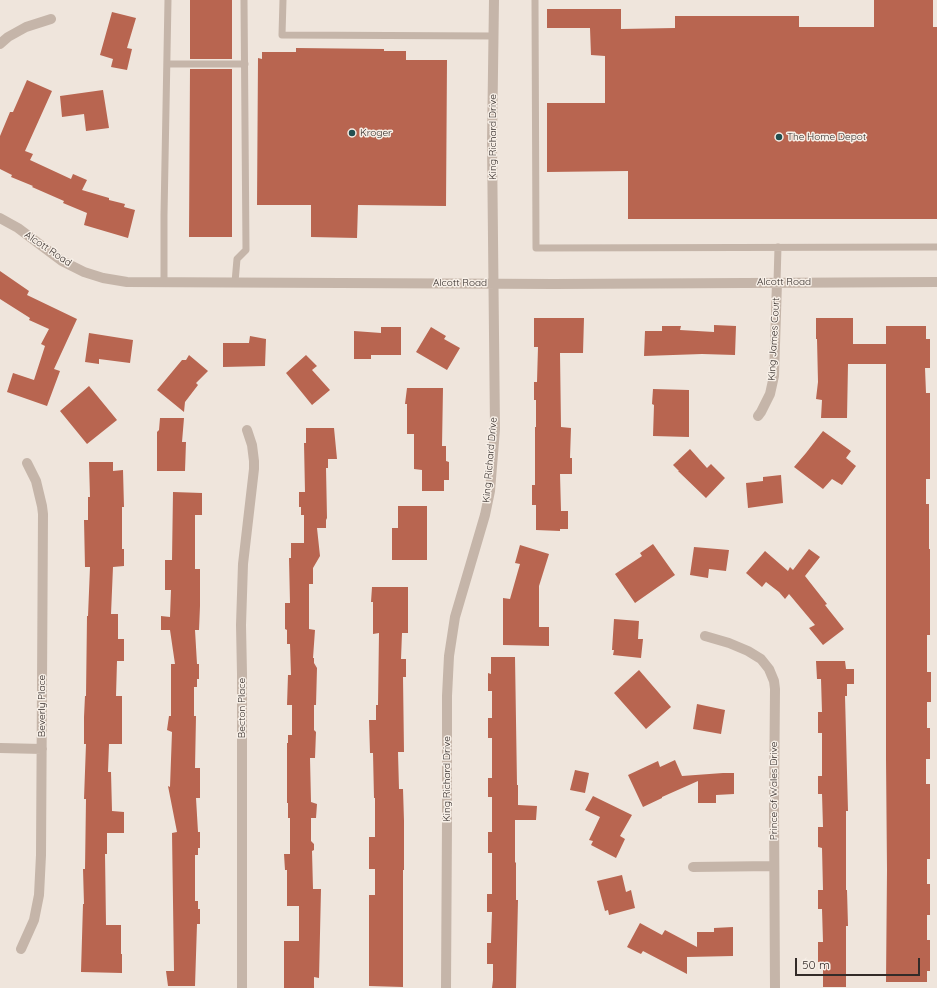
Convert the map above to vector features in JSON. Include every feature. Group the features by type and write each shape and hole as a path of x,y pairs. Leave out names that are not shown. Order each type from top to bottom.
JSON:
{"street":[{"name":"King Richard Drive","path":"446,988 446,696 449,656 455,617 485,515 490,491 494,429 492,143 494,0"},
{"path":"0,44 8,37 26,27 51,19"},
{"name":"Alcott Road","path":"0,218 18,228 62,261 84,272 103,278 127,282 554,284 937,282"},
{"name":"King James Court","path":"758,416 770,394 774,376 777,282"},
{"name":"Becton Place","path":"242,988 241,625 243,564 254,465 252,445 247,430"},
{"name":"Beverly Place","path":"21,949 34,920 39,895 41,854 43,514 36,481 27,463"},
{"name":"Prince of Wales Drive","path":"705,636 729,643 761,658 769,669 774,681 775,988"},
{"path":"0,748 42,749"},
{"path":"693,867 774,866"}],"lane":[{"path":"164,282 168,0"},
{"path":"235,282 236,260 246,250 244,0"},
{"path":"283,0 282,35 494,36"},
{"path":"535,0 536,248 937,247"},
{"path":"167,64 245,64"},
{"path":"777,282 778,247"}],"building":[{"path":"190,0 232,0 232,59 190,59"},
{"name":"The Home Depot","path":"874,0 933,0 933,27 937,27 937,219 628,219 628,171 547,172 547,103 605,103 605,56 591,55 590,28 547,28 547,9 621,9 621,29 675,28 675,16 799,16 799,27 874,27"},
{"path":"112,12 136,18 127,48 132,49 127,70 111,67 113,59 100,55"},
{"name":"Kroger","path":"296,48 384,49 384,51 406,51 406,60 447,60 446,206 358,205 357,238 311,237 311,205 257,205 258,58 262,59 262,52 296,52"},
{"path":"190,69 232,69 232,237 189,237"},
{"path":"27,80 52,91 25,151 33,154 30,160 71,179 73,174 87,180 82,190 125,204 124,207 135,210 128,238 84,225 87,213 63,203 64,201 32,187 33,186 11,177 12,175 0,169 0,136 10,112 13,112"},
{"path":"103,90 109,128 86,131 84,114 62,117 60,96"},
{"path":"0,271 29,291 27,295 77,319 54,369 60,371 47,406 7,392 13,373 34,380 45,346 41,344 49,329 29,320 30,318 0,299"},
{"path":"534,318 584,318 583,353 560,353 561,427 571,428 570,458 572,458 572,474 560,474 561,511 568,511 568,529 560,529 560,531 536,530 536,505 532,505 532,485 535,485 536,427 534,382 537,382 538,347 534,347"},
{"path":"816,318 853,318 853,344 886,344 886,326 926,326 926,339 930,339 930,368 925,368 926,393 930,393 930,479 926,479 926,504 929,504 930,549 930,635 927,635 927,672 931,672 931,702 927,702 927,728 930,728 930,759 926,759 926,784 930,784 930,859 927,859 927,884 930,884 930,915 927,915 927,940 930,940 930,971 927,971 927,982 886,982 886,364 848,364 847,418 821,418 822,400 816,399 818,382"},
{"path":"714,325 736,326 735,355 702,354 644,356 645,331 662,331 662,326 681,326 680,330 714,332"},
{"path":"381,327 401,327 401,355 371,355 371,359 354,359 354,331 381,333"},
{"path":"431,327 446,336 444,339 460,348 447,370 416,352"},
{"path":"89,333 133,340 130,363 99,359 99,364 85,362"},
{"path":"250,336 266,339 265,366 223,367 223,343 249,343"},
{"path":"189,355 208,371 196,383 198,385 185,402 184,412 157,390 182,360 186,360"},
{"path":"306,355 317,366 312,370 330,390 312,405 286,373"},
{"path":"89,386 117,420 87,444 60,411"},
{"path":"407,388 443,388 442,446 446,446 446,461 449,462 449,480 444,480 444,491 422,491 422,470 414,469 414,434 407,434 407,404 405,404"},
{"path":"653,389 689,390 689,437 653,436"},
{"path":"160,418 184,418 182,442 186,442 185,471 157,471 157,432 159,430"},
{"path":"306,428 334,428 337,459 328,459 328,468 326,468 326,528 317,528 320,556 313,568 313,584 309,584 309,629 315,630 313,658 317,668 316,705 314,705 314,730 316,732 315,758 310,758 311,802 317,804 316,818 311,818 311,841 314,844 314,850 312,851 313,889 321,889 319,978 314,977 314,988 284,988 284,941 299,941 299,906 287,906 287,870 285,870 284,854 290,854 290,818 288,818 287,803 287,743 288,735 292,735 292,705 287,705 288,675 291,675 290,644 287,644 287,630 285,629 285,603 290,603 289,558 291,558 291,543 304,543 304,515 301,515 301,507 299,507 299,492 305,492 304,443 306,443"},
{"path":"823,431 851,451 846,458 856,466 842,485 832,479 823,489 794,467"},
{"path":"690,449 707,468 711,464 725,478 706,498 673,465"},
{"path":"89,462 113,462 113,471 123,470 124,507 122,507 122,549 124,549 124,566 113,567 111,614 118,614 118,639 124,639 124,661 117,661 116,696 122,696 122,744 109,744 108,772 111,772 112,811 124,812 124,833 107,833 107,854 105,854 106,925 121,925 122,973 81,972 86,799 84,799 86,744 84,744 84,717 90,567 85,567 84,520 88,520 88,497 90,497"},
{"path":"781,475 783,503 748,508 746,483 763,481 763,477"},
{"path":"173,492 202,493 202,515 195,515 195,569 200,569 199,630 195,630 197,664 199,664 199,679 197,679 197,687 194,687 194,716 196,716 195,768 200,768 200,798 196,798 198,832 200,832 200,848 198,848 198,855 195,855 195,901 198,901 198,909 200,909 200,924 197,924 195,986 168,986 166,971 174,971 172,833 177,832 168,786 170,787 172,732 167,730 169,716 171,716 171,664 175,664 170,630 161,630 161,616 170,617 171,590 165,590 165,560 172,560"},
{"path":"398,506 427,506 427,560 392,560 392,528 398,528"},
{"path":"653,544 675,575 635,603 615,574 642,556 640,553"},
{"path":"520,545 549,554 539,586 539,627 549,627 549,646 503,645 503,598 510,599 520,564 515,563"},
{"path":"694,547 729,550 726,571 709,569 708,578 690,575"},
{"path":"809,549 820,557 805,576 844,629 823,645 809,628 815,625 789,594 785,599 779,592 766,582 762,587 746,573 765,551 788,571 790,567 793,570"},
{"path":"372,587 408,587 408,633 402,633 401,659 406,659 406,677 403,677 404,752 398,752 399,789 403,789 404,821 403,987 369,986 369,895 375,895 375,869 369,869 369,837 375,837 375,798 373,753 370,753 369,720 376,720 376,705 378,705 379,633 373,634 373,602 371,602"},
{"path":"614,619 639,621 638,639 643,639 641,658 613,655"},
{"path":"491,657 515,657 518,805 537,806 536,820 515,820 516,900 518,900 516,988 492,988 493,964 487,964 487,943 491,943 492,912 487,912 487,894 492,894 492,853 488,853 488,832 492,832 492,797 488,797 488,778 492,778 492,738 488,738 488,718 492,718 492,691 488,691 488,673 491,674"},
{"path":"816,661 845,661 846,669 854,669 854,684 847,684 847,696 845,696 848,811 846,811 846,890 848,926 846,926 846,987 823,987 823,962 818,962 818,942 823,942 822,909 818,909 818,890 823,890 822,848 818,847 818,827 823,827 822,794 818,794 818,776 822,776 822,733 818,733 818,712 822,712 821,679 817,679"},
{"path":"639,670 671,707 646,729 614,693"},
{"path":"697,704 725,710 721,734 693,729"},
{"path":"675,760 682,776 734,773 734,794 716,795 716,803 698,803 698,781 643,807 628,775 658,761 660,767"},
{"path":"575,770 589,773 585,793 570,790"},
{"path":"593,796 632,815 620,836 625,839 616,858 591,845 593,841 589,840 600,817 585,810"},
{"path":"622,875 626,892 631,890 635,908 609,915 608,910 605,911 597,881"},
{"path":"640,923 662,935 665,930 697,947 697,932 714,932 714,928 733,927 733,956 687,957 687,974 643,951 641,954 627,947"}],"place":[{"name":"Kroger","path":"352,133"},
{"name":"The Home Depot","path":"779,137"}]}
